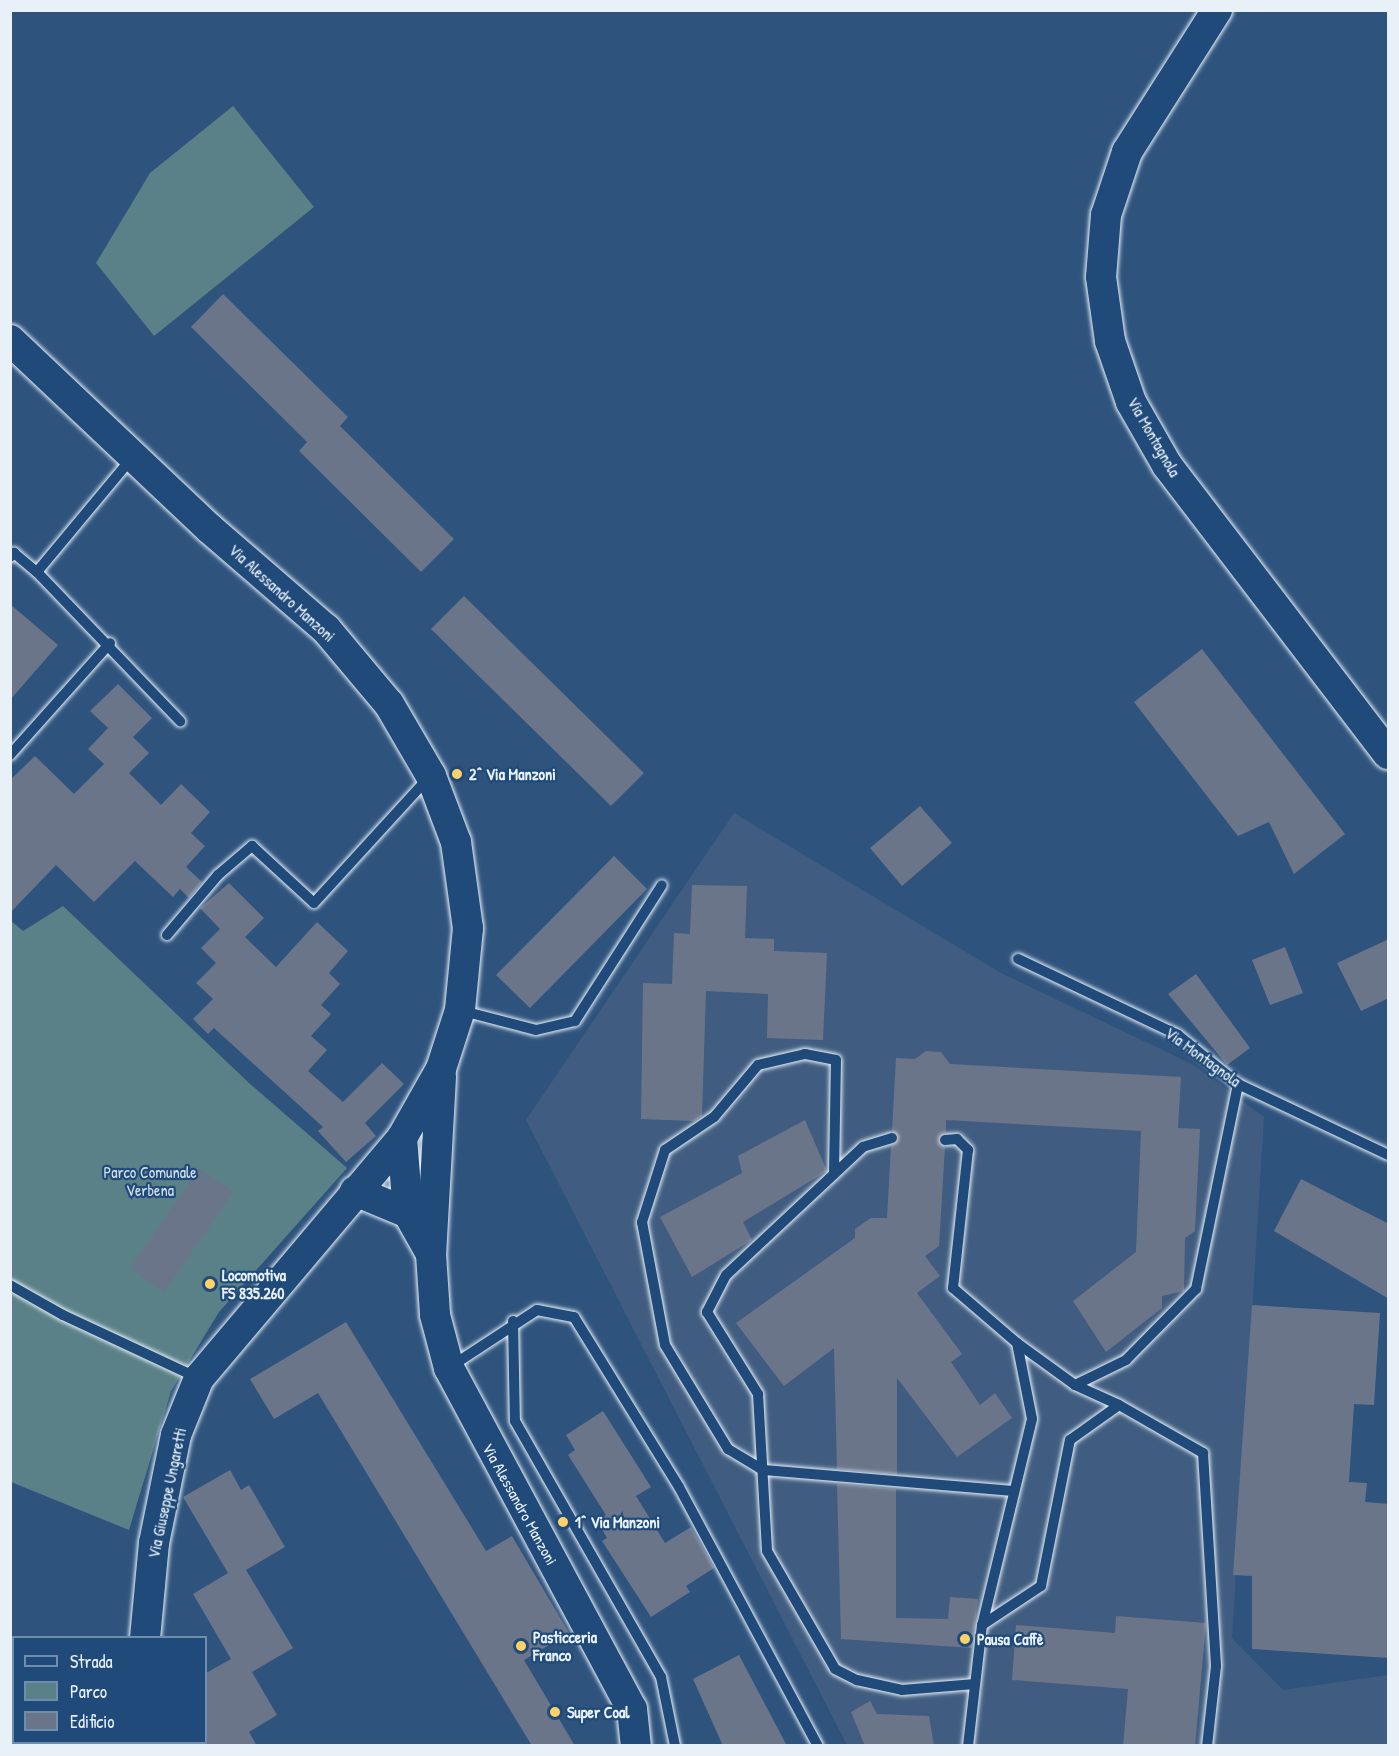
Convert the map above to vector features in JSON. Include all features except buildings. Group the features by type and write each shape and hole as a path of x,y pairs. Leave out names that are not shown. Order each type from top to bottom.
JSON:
{"street":[{"name":"Via Montagnola","path":"1217,10 1127,152 1106,215 1101,277 1110,341 1131,402 1167,465 1389,754"},
{"name":"Via Alessandro Manzoni","path":"10,340 134,457 326,629 389,704 430,776 456,842 468,928 460,1010 441,1070 402,1138 408,1213 431,1254"},
{"name":"Via Alessandro Manzoni","path":"441,1070 431,1254 435,1315 449,1368 632,1709 636,1746"},
{"path":"402,1138 435,1175"},
{"name":"Via Giuseppe Ungaretti","path":"145,1636 154,1543 177,1435 199,1378 402,1138"},
{"path":"355,1191 408,1213"}],"lane":[{"path":"37,572 134,457"},
{"path":"10,557 14,553 37,572 110,643 180,721"},
{"path":"10,755 110,643"},
{"path":"167,935 218,874 252,846 314,903 430,776"},
{"path":"460,1010 536,1030 575,1021 662,885"},
{"name":"Via Montagnola","path":"1018,959 1178,1035 1238,1084 1389,1155"},
{"path":"834,1173 836,1060 805,1054 758,1065 714,1117 665,1150 642,1222 665,1345 728,1449 763,1470 1014,1491"},
{"path":"1076,1385 1126,1360 1196,1289 1238,1084"},
{"path":"892,1138 862,1147 834,1173 726,1275 707,1312 758,1394 767,1551 835,1669 857,1680 902,1690 975,1684"},
{"path":"945,1140 957,1139 968,1150 953,1288 1017,1343 1076,1385 1119,1405 1203,1453 1216,1666 1207,1746"},
{"path":"10,1285 63,1315 199,1378"},
{"path":"449,1368 513,1321 537,1310 574,1317 679,1486 818,1746"},
{"path":"513,1321 515,1421 661,1677 675,1746"},
{"path":"968,1746 982,1625 1032,1419 1017,1343"},
{"path":"982,1625 1041,1586 1070,1440 1119,1405"}],"shaded area":[{"path":"734,813 1001,973 1194,1065 1264,1117 1232,1638 1283,1690 1388,1675 1388,1745 847,1745 526,1120"}],"green space":[{"path":"233,106 314,207 154,336 96,263 150,173"},
{"name":"Parco Comunale Verbena","path":"63,906 249,1083 347,1168 219,1312 171,1391 129,1530 11,1482 10,920 23,931"}],"place":[{"name":"2^ Via Manzoni","path":"457,774"},
{"name":"Locomotiva FS 835.260","path":"210,1284"},
{"name":"1^ Via Manzoni","path":"563,1522"},
{"name":"Pausa Caffè","path":"965,1639"},
{"name":"Pasticceria Franco","path":"521,1646"},
{"name":"Super Coal","path":"555,1712"}]}
